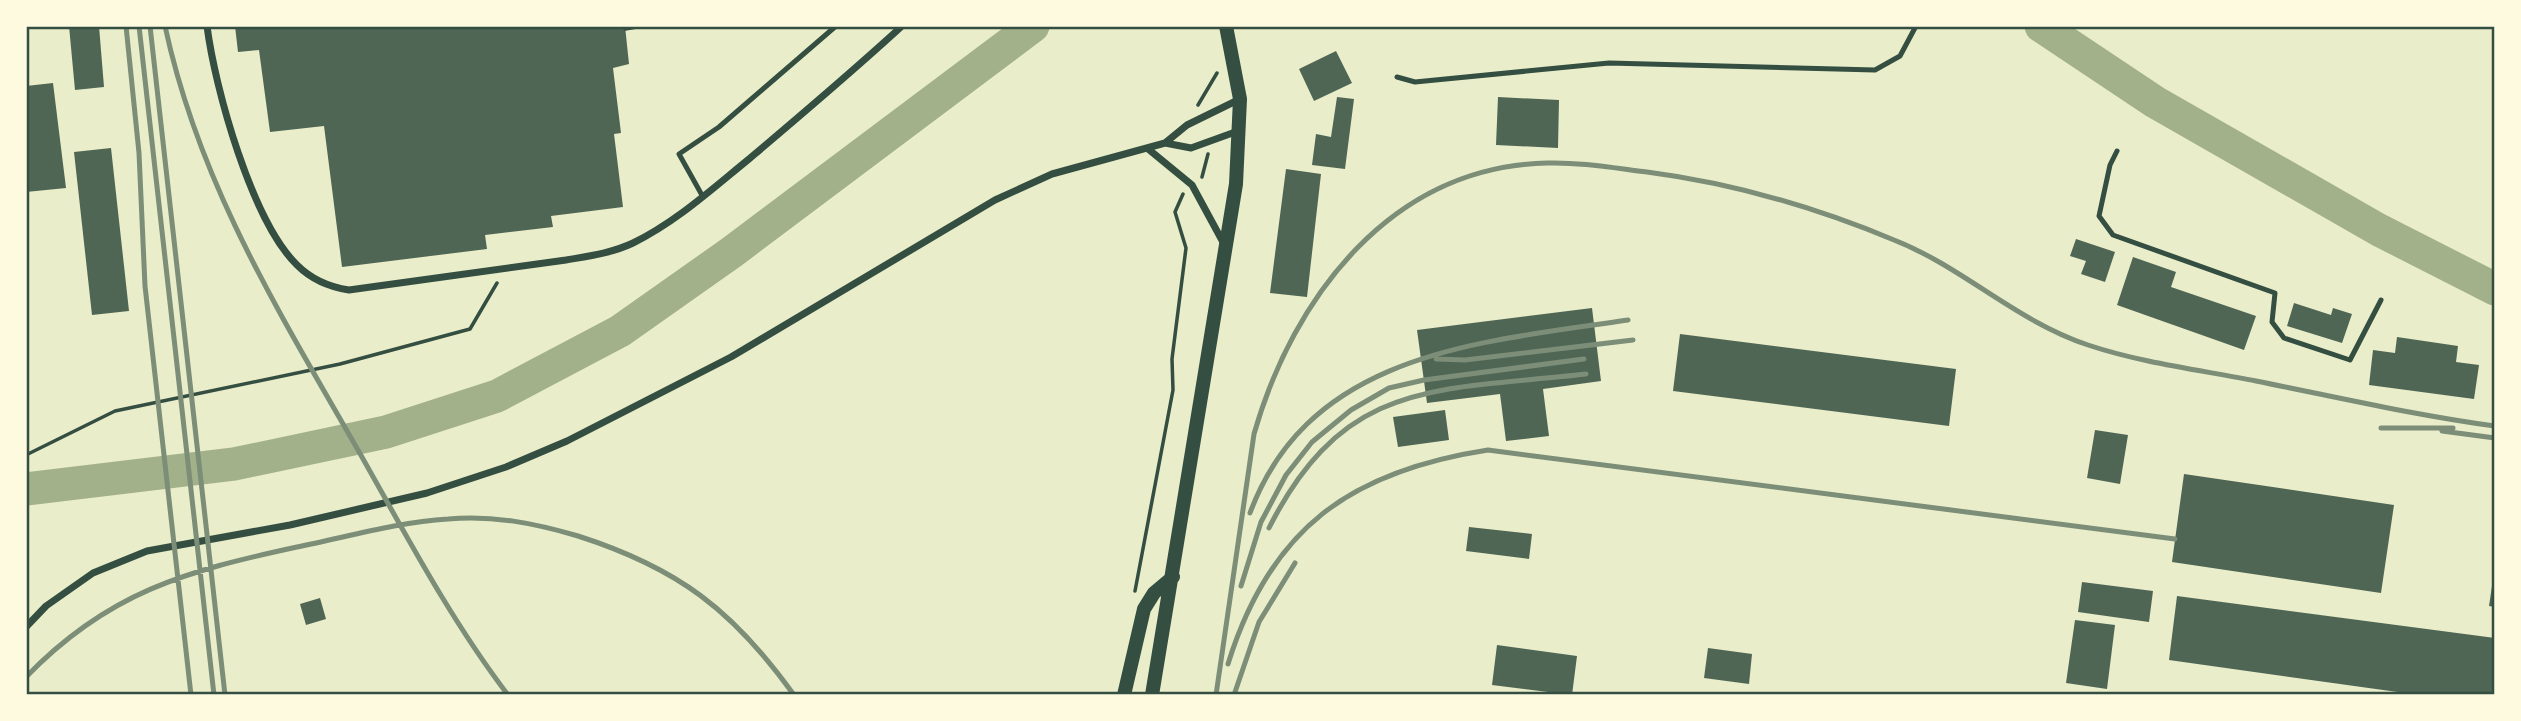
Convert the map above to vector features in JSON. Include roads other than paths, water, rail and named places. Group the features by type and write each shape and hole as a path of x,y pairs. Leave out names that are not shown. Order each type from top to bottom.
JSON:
{"main road":[{"path":"1152,695 1236,184 1240,99 1226,26"},
{"path":"1124,695 1144,609 1154,593 1173,575"}],"street":[{"path":"207,26 212,65 225,115 272,231 296,264 313,278 331,287 349,290 600,254 631,244 663,227 703,197 844,79 902,26"},
{"path":"26,627 46,607 93,573 147,551 290,525 427,494 506,467 567,441 732,357 995,200 1052,174 1165,143 1188,125 1240,99"},
{"path":"1165,143 1191,148 1240,131"},
{"path":"1147,148 1192,185 1226,248"}],"lane":[{"path":"703,197 679,153 719,127 836,26"},
{"path":"1396,77 1415,82 1609,63 1875,70 1900,56 1916,26"},
{"path":"2117,151 2110,164 2099,216 2113,235 2275,293 2272,322 2284,338 2350,360 2381,300"}],"waterway":[{"path":"1021,26 1021,32"},
{"path":"26,489 234,464 386,432 497,396 620,331 732,252 1033,26"},
{"path":"2041,26 2155,102 2379,230 2495,289"}],"railway":[{"path":"126,26 139,153 145,286 191,695"},
{"path":"139,26 214,695"},
{"path":"150,26 225,695"},
{"path":"165,26 198,140 220,193 271,297 429,575 508,695"},
{"path":"1216,695 1254,434 1271,383 1294,334 1323,289 1357,248 1396,214 1441,187 1492,170 1547,163 1584,164 1679,177 1742,190 1834,217 1919,251 2036,322 2088,345 2171,366 2495,426"},
{"path":"1250,513 1278,459 1314,418 1358,387 1407,364 1460,348 1628,320"},
{"path":"1436,359 1465,360 1633,340"},
{"path":"1241,586 1261,522 1286,475 1312,442 1351,410 1389,388 1424,380 1584,359"},
{"path":"1269,528 1298,479 1330,443 1364,417 1400,401 1441,390 1586,374"},
{"path":"2381,428 2453,428"},
{"path":"2442,431 2495,438"},
{"path":"1228,664 1246,617 1267,576 1293,542 1322,514 1357,491 1395,473 1488,450 2175,539"},
{"path":"26,677 87,624 151,589 184,576 257,556 391,527 429,521 481,518 529,524 578,536 645,562 674,578 701,596 749,639 794,695"},
{"path":"1234,695 1259,622 1295,563"}]}
